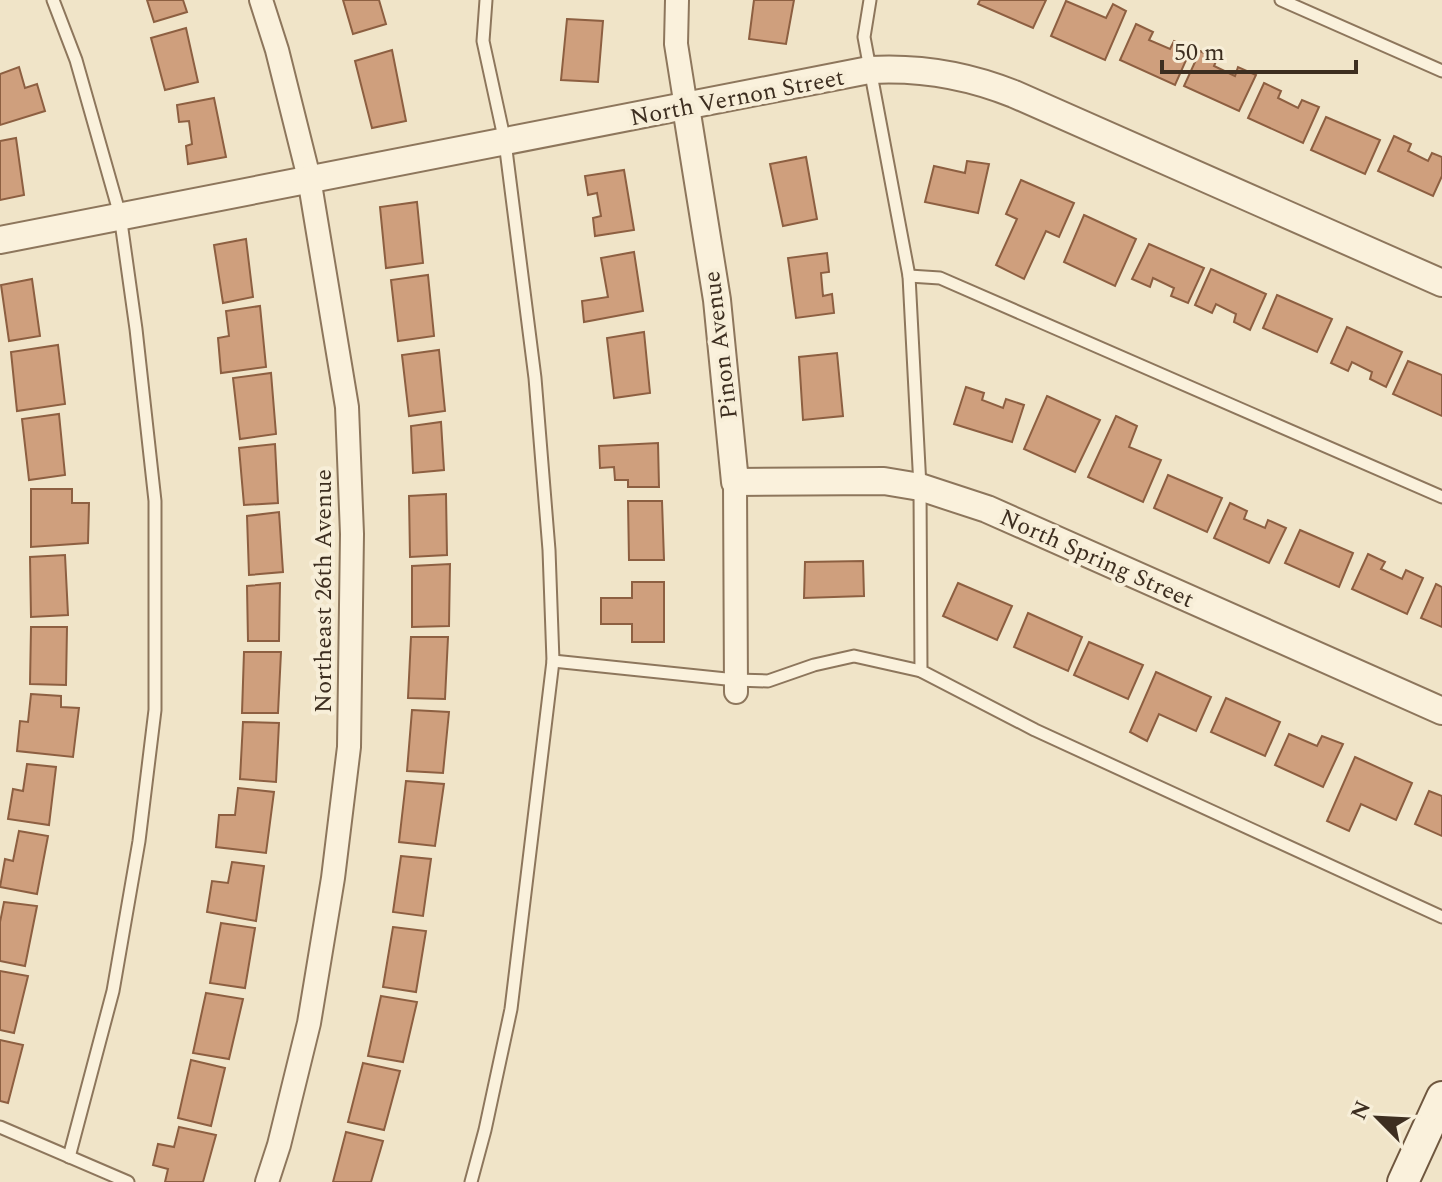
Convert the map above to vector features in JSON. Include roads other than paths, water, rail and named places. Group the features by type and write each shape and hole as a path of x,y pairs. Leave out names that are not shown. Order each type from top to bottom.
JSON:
{"main road":[{"path":"1403,1182 1442,1097"}],"street":[{"name":"Northeast 26th Avenue","path":"261,0 277,50 309,178 347,407 352,534 349,747 333,878 309,1023 267,1182"},
{"name":"Pinon Avenue","path":"677,0 676,44 717,300 735,482 736,686"},
{"name":"North Vernon Street","path":"0,240 869,70 900,68 987,83 1442,283"},
{"name":"North Spring Street","path":"735,482 857,479 920,487 987,509 1442,711"}],"lane":[{"path":"53,0 76,60 120,215 155,501 155,710 139,841 113,991 69,1157"},
{"path":"471,1182 511,1009 553,661 549,550 535,378 505,142 483,41 486,0"},
{"path":"870,0 864,37 909,276 920,487 921,671"},
{"path":"1281,0 1442,71"},
{"path":"909,276 940,278 1442,497"},
{"path":"553,661 736,686 768,681 814,665 854,656 921,671 1035,730 1442,917"},
{"path":"0,1127 128,1182"}]}
